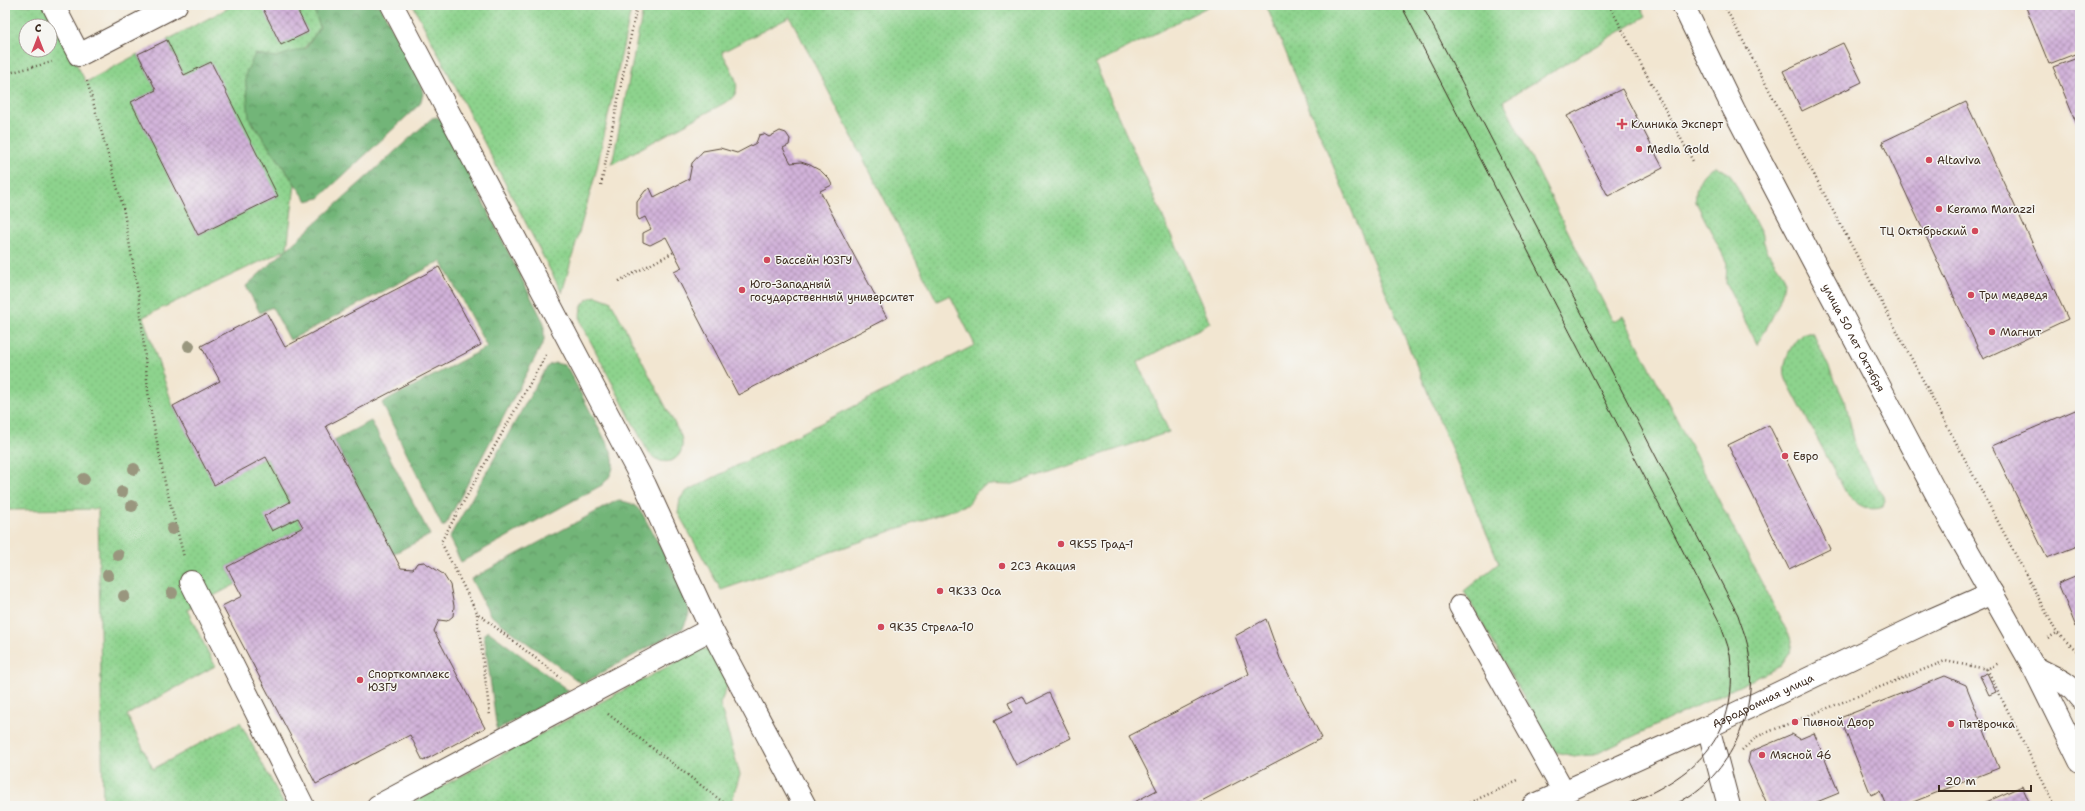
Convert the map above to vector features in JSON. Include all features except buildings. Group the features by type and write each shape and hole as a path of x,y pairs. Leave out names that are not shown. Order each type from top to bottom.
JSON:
{"main road":[{"path":"53,5 79,55 176,5"},
{"path":"392,5 645,485 711,629 805,806"},
{"name":"улица 50 лет Октября","path":"1683,5 1734,110 1800,237 1948,516 2028,658 2080,760"},
{"path":"191,582 302,806"},
{"name":"Аэродромная улица","path":"1532,806 1708,728 1933,619 1992,593"},
{"path":"1460,606 1564,792"},
{"path":"378,806 711,629"},
{"path":"2028,658 2047,675 2064,681 2079,695 2054,707"},
{"path":"1708,728 1729,806"}],"path":[{"path":"601,185 637,5"},
{"path":"1609,5 1694,163"},
{"path":"1724,5 2057,633 2076,650 2080,650"},
{"path":"5,74 79,55 123,207 140,304 149,401 165,483 191,582"},
{"path":"619,281 674,252"},
{"path":"494,745 477,613 441,542 562,327"},
{"path":"477,613 728,806"},
{"path":"1719,770 1758,736 1945,661 1987,669 2028,658 2057,633"},
{"path":"1987,669 2055,806"},
{"path":"1462,806 1550,767"}],"green space":[{"path":"5,5 45,5 52,18 18,18 18,58 58,58 58,29 86,82 138,54 156,90 132,102 198,235 277,196 184,75 167,40 234,5 312,5 321,27 249,118 295,184 287,249 143,317 173,406 214,484 266,457 303,527 227,567 236,584 187,610 215,666 127,715 153,769 240,722 285,806 103,806 98,509 5,510"},
{"path":"312,5 380,5 421,84 423,94 420,104 319,198 307,201 249,118 245,75 255,54 276,57 306,48 320,27"},
{"path":"413,5 632,5 596,172 562,293"},
{"path":"644,5 1211,5 1095,64 1210,323 1138,362 1169,432 1010,485 985,486 977,492 969,504 721,590 678,513 680,499 685,492 975,345 950,295 937,301 790,17 722,52 732,70 736,83 735,95 730,100 612,164"},
{"path":"1266,5 1640,5 1646,16 1503,101 1613,322 1623,316 1792,641 1790,653 1781,666 1594,755 1574,756 1555,752 1464,591 1499,563"},
{"path":"437,117 442,120 544,323 544,341 445,526 442,526 382,403 487,347 441,261 290,340 272,307 260,313 246,286 432,118"},
{"path":"1716,166 1730,174 1763,237 1765,247 1782,273 1784,280 1783,289 1776,309 1757,345 1726,283 1727,263 1696,202 1697,186 1706,172"},
{"path":"596,296 610,301 614,307 681,436 681,451 678,457 673,460 667,462 660,461 648,452 581,323 580,313 582,305 592,297"},
{"path":"1804,333 1813,333 1846,404 1856,449 1885,500 1883,507 1872,509 1861,506 1845,491 1788,382 1785,375 1785,364 1787,357 1792,346"},
{"path":"555,363 564,365 568,369 611,451 613,465 611,474 602,485 461,562 449,538 543,373 549,365"},
{"path":"371,421 430,535 393,554 334,440"},
{"path":"616,501 631,504 637,507 642,513 688,598 689,615 683,628 582,684 490,615 471,579"},
{"path":"488,631 569,691 497,730 484,634"},
{"path":"701,649 715,649 731,677 720,704 740,775 730,806 405,806"}],"tram line":[{"path":"1401,5 1720,623 1728,647 1730,655 1731,685 1727,710 1719,732 1707,751 1691,767 1671,782 1623,806"},
{"path":"1422,5 1738,615 1745,634 1751,677 1749,700 1744,722 1735,744 1724,763 1709,780 1691,795 1671,806"}],"place":[{"name":"Клиника Эксперт","path":"1622,124"},
{"name":"Media Gold","path":"1639,149"},
{"name":"Altaviva","path":"1929,160"},
{"name":"Kerama Marazzi","path":"1939,209"},
{"name":"ТЦ Октябрьский","path":"1975,231"},
{"name":"Бассейн ЮЗГУ","path":"767,260"},
{"name":"Юго-Западный государственный университет","path":"742,290"},
{"name":"Три медведя","path":"1971,295"},
{"name":"Магнит","path":"1992,332"},
{"name":"Евро","path":"1785,456"},
{"name":"9К55 Град-1","path":"1061,544"},
{"name":"2С3 Акация","path":"1002,566"},
{"name":"9К33 Оса","path":"940,591"},
{"name":"9К35 Стрела-10","path":"881,627"},
{"name":"Спорткомплекс ЮЗГУ","path":"360,680"},
{"name":"Пивной Двор","path":"1795,722"},
{"name":"Пятёрочка","path":"1951,724"},
{"name":"Мясной 46","path":"1762,755"}]}
